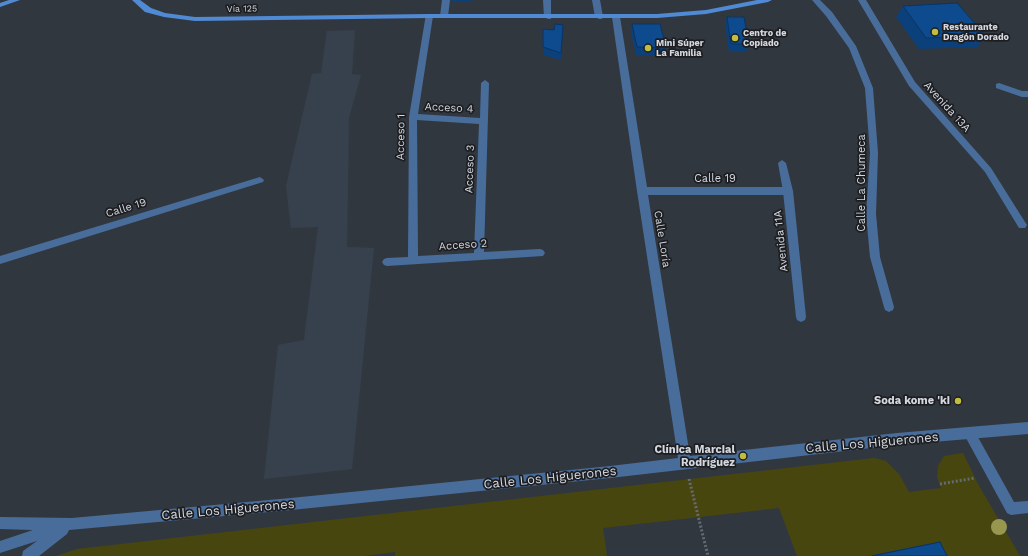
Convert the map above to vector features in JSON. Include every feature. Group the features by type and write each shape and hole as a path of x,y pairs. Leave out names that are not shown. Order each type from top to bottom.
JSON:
{"main road":[{"path":"0,5 16,0"},
{"name":"Vía 125","path":"136,0 148,10 164,15 195,19 429,16 616,17 683,15 768,0"}],"street":[{"path":"444,16 446,0"},
{"path":"547,0 548,17"},
{"path":"596,0 599,17"},
{"name":"Calle La Chumeca","path":"816,0 829,14 853,48 869,88 874,153 870,214 875,257 889,307"},
{"name":"Avenida 13A","path":"862,0 912,84 988,170 1022,225"},
{"name":"Acceso 1","path":"412,260 413,117 429,16"},
{"name":"Calle Loría","path":"616,17 685,464"},
{"name":"Acceso 3","path":"479,255 485,83"},
{"path":"999,86 1022,94 1028,94"},
{"name":"Acceso 4","path":"413,117 484,121"},
{"name":"Avenida 11A","path":"782,163 788,191 801,317"},
{"name":"Calle 19","path":"0,260 260,180"},
{"name":"Calle 19","path":"642,191 788,191"},
{"name":"Acceso 2","path":"387,262 479,255 540,253"},
{"name":"Calle Los Higuerones","path":"0,522 72,524 307,503 685,464 866,443 1028,428"},
{"path":"970,434 1012,509 1028,507"},
{"path":"28,556 72,524"},
{"name":"Calle Los Higuerones","path":"0,547 72,524"}],"path":[{"path":"685,464 708,556"},
{"path":"940,484 975,478"}],"shaded area":[{"path":"355,30 352,74 361,75 349,118 347,247 374,248 352,469 264,479 278,345 304,340 318,227 291,228 286,186 312,74 321,73 327,31"},
{"path":"963,453 978,484 1020,556 797,556 779,508 603,528 607,556 395,556 395,552 364,556 56,556 77,549 874,458 886,461 899,474 909,492 941,488 937,477 938,466 944,456"}],"building":[{"path":"957,3 986,36 926,38 903,6"},
{"path":"727,17 744,17 749,44 731,44"},
{"path":"555,24 563,25 561,53 543,47 543,29 554,30"},
{"path":"632,24 660,24 666,48 637,47"},
{"path":"940,542 947,556 872,556"}],"place":[{"name":"Restaurante Dragón Dorado","path":"935,32"},
{"name":"Centro de Copiado","path":"735,38"},
{"name":"Mini Súper La Familia","path":"648,48"},
{"name":"Soda kome 'ki","path":"958,401"},
{"name":"Clínica Marcial Rodríguez","path":"743,456"}]}
